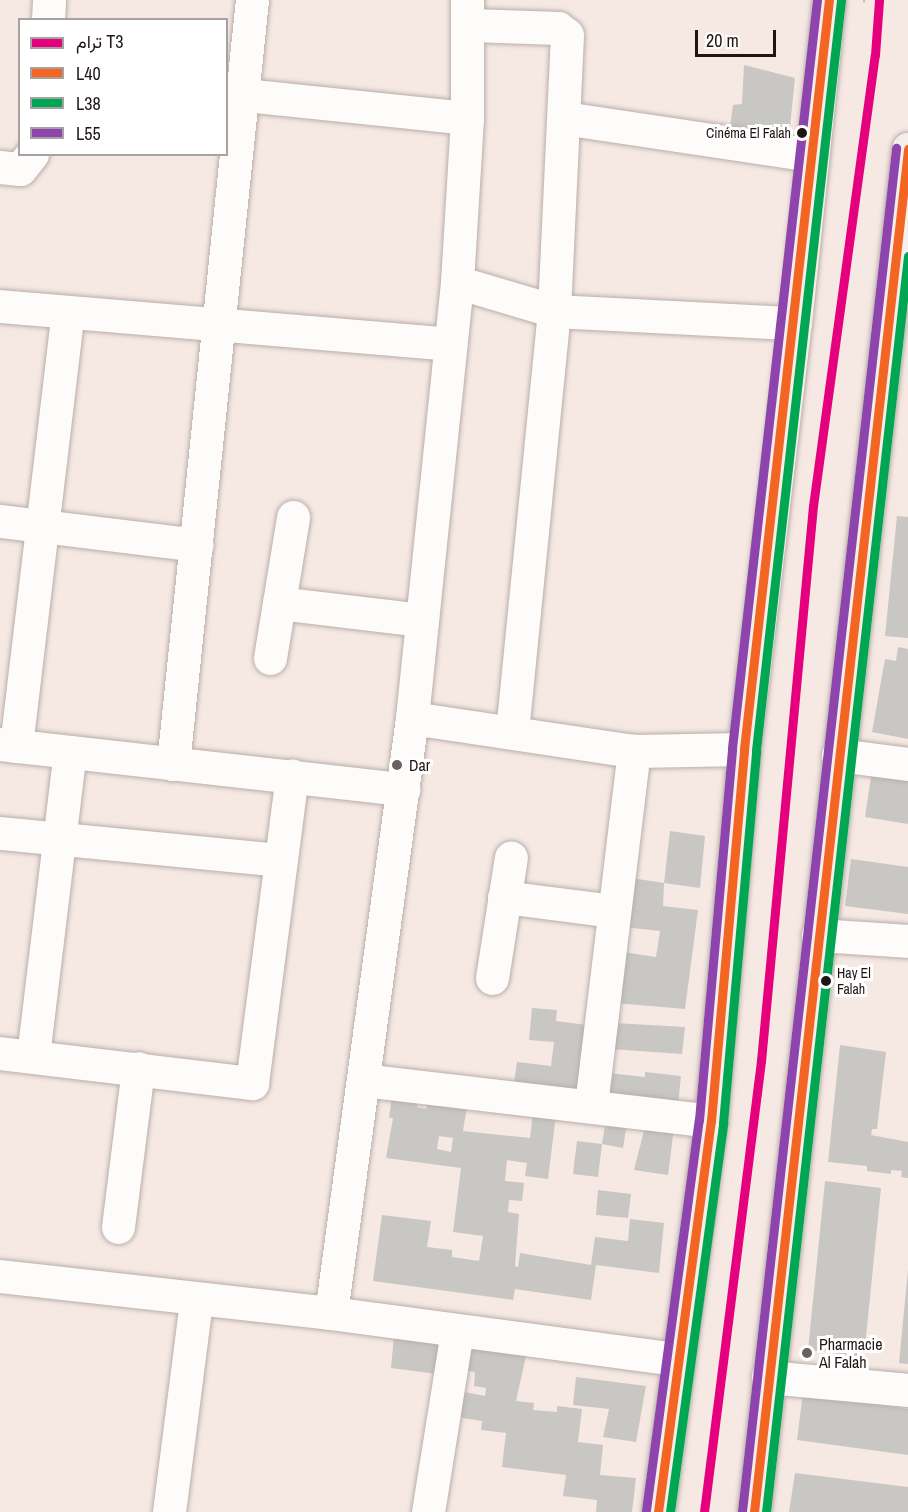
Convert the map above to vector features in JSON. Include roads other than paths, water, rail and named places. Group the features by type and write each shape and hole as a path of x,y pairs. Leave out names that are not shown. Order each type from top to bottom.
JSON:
{"main road":[{"path":"658,1512 711,1121 744,749 795,323 829,0"},
{"path":"754,1512 838,755 904,223 908,149"}],"street":[{"path":"48,18 49,0"},
{"path":"173,764 220,324 235,94 252,0"},
{"path":"331,1313 412,718 457,282 466,118 468,13 565,30 564,118 554,311 512,732"},
{"path":"235,94 466,118"},
{"path":"564,118 811,155"},
{"path":"0,168 20,169 30,156"},
{"path":"457,282 554,311 795,323"},
{"path":"0,306 450,344"},
{"path":"68,312 42,527 8,745 404,789"},
{"path":"270,658 293,517"},
{"path":"0,521 197,545"},
{"path":"279,603 422,620"},
{"path":"412,718 634,751 744,749"},
{"path":"591,1105 634,751"},
{"path":"33,1056 70,752"},
{"path":"838,755 908,764"},
{"path":"0,1053 138,1068 246,1084 254,1081 292,776"},
{"path":"0,833 281,860"},
{"path":"492,978 511,857"},
{"path":"504,897 614,911"},
{"path":"818,935 908,941"},
{"path":"118,1227 138,1068"},
{"path":"363,1080 591,1105 711,1121"},
{"path":"0,1276 196,1301 331,1313 677,1359"},
{"path":"169,1512 196,1301"},
{"path":"428,1512 457,1331"},
{"path":"768,1377 908,1390"}],"tram line":[{"name":"T3","path":"704,1512 761,1061 813,506 875,55 879,0"}],"place":[{"name":"Cinéma El Falah","path":"802,133"},
{"name":"Dar","path":"397,765"},
{"name":"Hay El Falah","path":"826,981"},
{"name":"Pharmacie Al Falah","path":"807,1353"}]}
